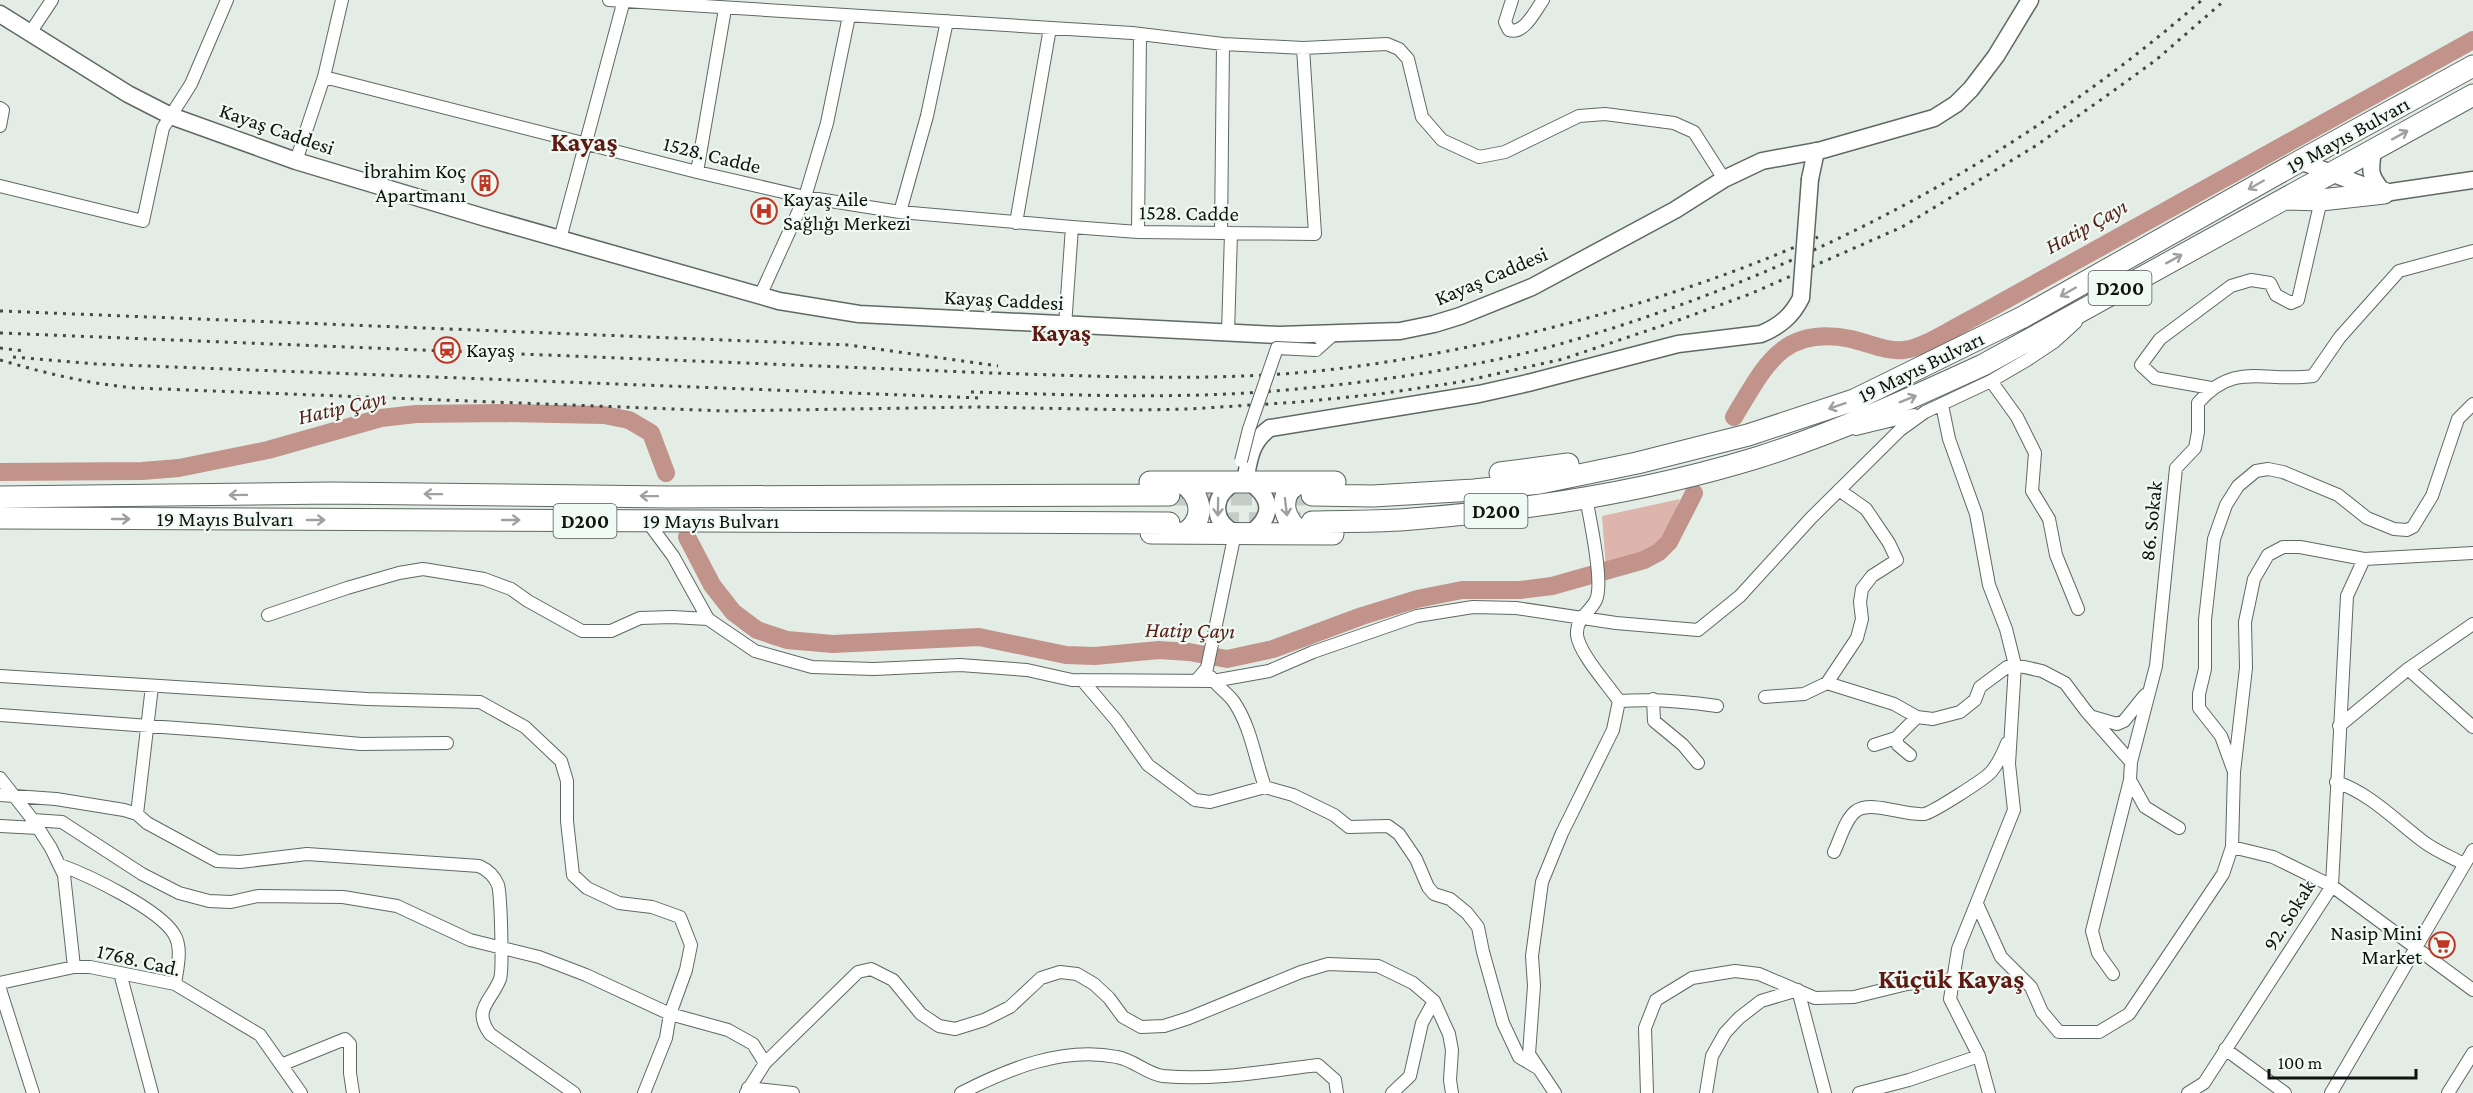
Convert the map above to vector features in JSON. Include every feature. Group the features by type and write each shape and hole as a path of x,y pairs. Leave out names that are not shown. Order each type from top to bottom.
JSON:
{"highway":[{"name":"19 Mayıs Bulvarı","path":"0,497 332,493 679,497 1176,489 1244,476 1307,489 1470,477 1715,444 1854,400 1944,358 2023,317 2300,160 2473,66"},
{"name":"19 Mayıs Bulvarı","path":"0,518 740,521 1177,528 1243,533 1309,528 1412,533 1507,523 1678,484 1816,436 1924,392 1983,365 2473,96"},
{"path":"2282,199 2321,200 2384,193"},
{"path":"1678,484 1713,478 1760,462 1778,450"},
{"path":"0,487 100,497"},
{"path":"1176,489 1192,489 1197,497 1200,513 1192,528 1177,528"},
{"path":"1307,489 1289,489 1284,506 1292,525 1309,528"},
{"path":"0,527 89,519"}],"street":[{"path":"30,33 52,0"},
{"path":"0,186 143,221 164,128 191,84 227,0"},
{"path":"296,161 324,77 342,0"},
{"path":"609,0 1140,34 1223,44 1303,48 1387,44 1399,49 1408,59 1422,117 1442,140 1479,157 1505,152 1579,116 1605,114 1674,123 1694,132 1724,179"},
{"path":"1512,0 1505,22 1509,30 1515,31 1521,29 1543,0"},
{"name":"Kayaş Caddesi","path":"0,14 128,94 171,116 296,161 778,301 859,314 1228,333 1334,334 1400,331 1434,324 1497,303 1613,245 1676,210 1724,179 1761,161 1816,151 1934,118 1946,111 1982,75 2030,0"},
{"path":"560,238 624,1"},
{"path":"697,172 725,9"},
{"path":"760,296 805,197 827,123 849,16"},
{"path":"900,212 927,116 947,21"},
{"path":"1016,223 1050,28"},
{"path":"1138,232 1140,34"},
{"path":"1223,44 1228,333"},
{"name":"1528. Cadde","path":"324,77 697,172 805,197 900,212 1072,228 1138,232 1315,234 1303,48"},
{"path":"0,108 3,110 0,126"},
{"path":"2373,150 2370,172 2372,179 2384,193"},
{"path":"1243,533 1221,523 1216,507 1222,491 1244,476 1251,450 1256,441 1270,428 1479,394 1661,347 1761,334 1775,328 1795,309 1801,298 1810,179 1816,151"},
{"path":"2300,160 2384,193 2473,180"},
{"path":"2321,200 2298,300 2295,303 2276,295 2270,283 2251,280 2231,286 2160,339 2141,364 2155,378 2211,388 2238,376 2299,378 2313,376 2340,337 2399,271 2473,250"},
{"path":"1065,326 1072,228"},
{"path":"1816,436 1874,426 1942,405 1991,381 2054,342 2099,300"},
{"path":"1196,681 1207,668 1243,533 1264,521 1268,505 1260,490 1244,476 1245,427 1273,347 1316,350 1334,334"},
{"path":"1991,381 2017,417 2036,453 2032,491 2049,519 2056,555 2078,609"},
{"name":"86. Sokak","path":"2113,974 2098,953 2092,931 2156,666 2176,468 2195,448 2198,432 2198,404 2211,388"},
{"path":"2234,772 2221,736 2199,708 2199,693 2205,669 2205,620 2214,539 2226,505 2238,486 2256,471 2268,469 2283,472 2338,495 2367,518 2394,529 2407,530 2413,527 2432,496 2458,419 2473,404"},
{"path":"1942,405 1949,439 1976,514 1989,585 2006,629 2015,664 2009,764 2014,810 1958,949 1950,999 1979,1056 1989,1093"},
{"path":"647,521 673,556 708,619 755,651 812,667 874,669 960,665 1027,670 1071,680 1213,681 1269,671 1313,652 1417,616 1473,607 1516,608 1580,618 1698,630 1740,596 1879,450 1900,430 1925,412"},
{"path":"1874,426 1879,450"},
{"path":"1765,697 1804,694 1827,683 1857,638 1862,619 1860,602 1862,589 1872,576 1897,560 1889,543 1866,509 1839,490"},
{"path":"1556,1093 1529,1054 1534,986 1532,956 1542,882 1562,833 1613,730 1619,702 1584,654 1577,636 1580,618 1597,599 1598,568 1587,505"},
{"path":"1977,904 2001,957 2031,987 2042,1012 2059,1032 2098,1032 2129,1014 2223,874 2232,847 2234,772 2246,668 2245,622 2254,579 2268,555 2283,547 2300,547 2364,559 2473,554"},
{"name":"92. Sokak","path":"2188,1093 2204,1083 2332,886 2347,596 2364,559"},
{"path":"268,615 368,582 423,569 484,579 511,589 582,631 611,631 640,618 708,619"},
{"path":"2339,726 2408,669 2473,624"},
{"path":"1827,683 1894,704 1917,717 1934,719 1959,712 1975,700 1980,687 2007,667 2015,664 2042,671 2065,683 2089,715 2131,762"},
{"path":"1207,668 1213,681 1234,702 1242,718 1253,744 1265,787"},
{"path":"2408,669 2473,727"},
{"path":"0,676 367,699 480,702 525,727 561,761 567,781 567,821 573,874 587,888 620,903 652,907 680,917 691,945 686,970 670,1014 666,1038 644,1093"},
{"path":"1082,680 1116,720 1148,765 1195,800 1210,802 1265,787 1293,795 1334,815 1349,827 1388,826 1399,834 1416,859 1428,887 1434,894 1450,899 1467,913 1478,927 1503,1023 1519,1057 1536,1067"},
{"path":"137,814 152,686"},
{"path":"2089,715 2117,724 2124,721 2148,693"},
{"path":"1619,702 1653,699 1717,706"},
{"path":"1653,699 1654,721 1683,744 1698,763"},
{"path":"0,715 362,744 447,743"},
{"path":"1874,745 1896,738 1917,717"},
{"path":"1834,852 1847,823 1855,812 1869,806 1927,814 1981,781 1992,772 2012,731"},
{"path":"1896,738 1898,745 1910,755"},
{"path":"0,778 36,824 64,875 74,967"},
{"path":"2130,780 2145,807 2179,828"},
{"path":"2336,782 2348,786 2394,817 2425,843 2464,864"},
{"path":"0,795 75,801 137,814 147,823 217,861 240,862 307,854 479,866 489,871 498,887 500,978 481,1015 483,1024 490,1034 560,1088 574,1093"},
{"path":"0,826 62,822 142,874 179,893 209,901 231,902 258,896 343,897 397,906 471,940 539,957 581,973 670,1014 728,1030 753,1044 765,1063"},
{"path":"2232,847 2273,857 2332,886 2473,990"},
{"path":"2331,1093 2473,850"},
{"path":"60,865 79,872 166,923 176,936 179,954 175,984"},
{"path":"747,1091 765,1063 858,972 871,969 893,980 921,1014 939,1026 955,1029 984,1020 1010,1007 1041,978 1060,972 1077,974 1094,984 1109,998 1123,1017 1141,1027 1164,1026 1189,1018 1301,972 1328,964 1378,966 1413,983 1434,1001 1449,1034 1452,1050 1450,1080 1452,1093"},
{"name":"1768. Cad.","path":"0,983 74,967 90,967 175,984 260,1035 301,1093"},
{"path":"1647,1093 1645,1028 1656,999 1692,978 1735,971 1759,974 1815,998 1854,997 1906,984 1953,979"},
{"path":"120,973 152,1093"},
{"path":"0,989 33,1093"},
{"path":"1706,1093 1712,1056 1725,1033 1739,1018 1761,1001 1798,990"},
{"path":"1798,990 1825,1093"},
{"path":"1392,1093 1410,1076 1422,1023 1434,1001"},
{"path":"281,1065 345,1039 350,1044 350,1072 354,1093"},
{"path":"2225,1049 2286,1093"},
{"path":"2448,1093 2473,1053"},
{"path":"961,1093 1002,1072 1044,1061 1085,1055 1107,1055 1124,1058 1160,1076 1237,1075 1318,1065 1335,1080 1337,1093"},
{"path":"1859,1093 1910,1080 1979,1056"},
{"path":"747,1091 793,1093"}],"shaded area":[{"path":"1680,499 1664,541 1645,556 1606,568 1602,516"}],"waterway":[{"name":"Hatip Çayı","path":"1734,417 1766,366 1792,344 1808,338 1827,336 1904,350 1931,341 2473,40"},
{"name":"Hatip Çayı","path":"0,472 142,471 179,468 268,450 381,418 416,414 502,413 604,415 629,420 651,433 666,473"},
{"name":"Hatip Çayı","path":"687,537 712,585 733,612 757,630 787,640 833,644 979,637 1066,655 1095,656 1159,650 1189,652 1227,659 1273,649 1362,616 1417,599 1462,590 1520,590 1552,586 1644,560 1659,552 1669,542 1694,493"}],"tunnel":[{"path":"1169,495 1305,495"},
{"path":"1218,523 1307,522"}],"railway":[{"path":"971,392 1175,396 1329,386 1496,360 1560,344 1648,317 1734,285 1818,248 1900,207 1980,162 2057,112 2131,58 2202,0"},
{"path":"0,360 67,377 136,388 724,411 977,407 1189,409 1299,402 1379,394 1460,382 1563,359 1676,321 1750,294 1902,227 2037,145 2156,60 2225,0"},
{"path":"0,333 992,373 1144,377 1219,377 1295,373 1435,354 1595,316 1708,281 1818,237"},
{"path":"0,311 849,345 998,366"},
{"path":"0,348 24,351"},
{"path":"13,357 96,364 981,398"}],"place":[{"name":"İbrahim Koç Apartmanı","path":"485,183"},
{"name":"Kayaş Aile Sağlığı Merkezi","path":"764,211"},
{"name":"Kayaş","path":"447,350"},
{"name":"Nasip Mini Market","path":"2442,945"}],"district":[{"name":"Kayaş","path":"584,142"},
{"name":"Kayaş","path":"1061,332"},
{"name":"Küçük Kayaş","path":"1951,979"}]}
